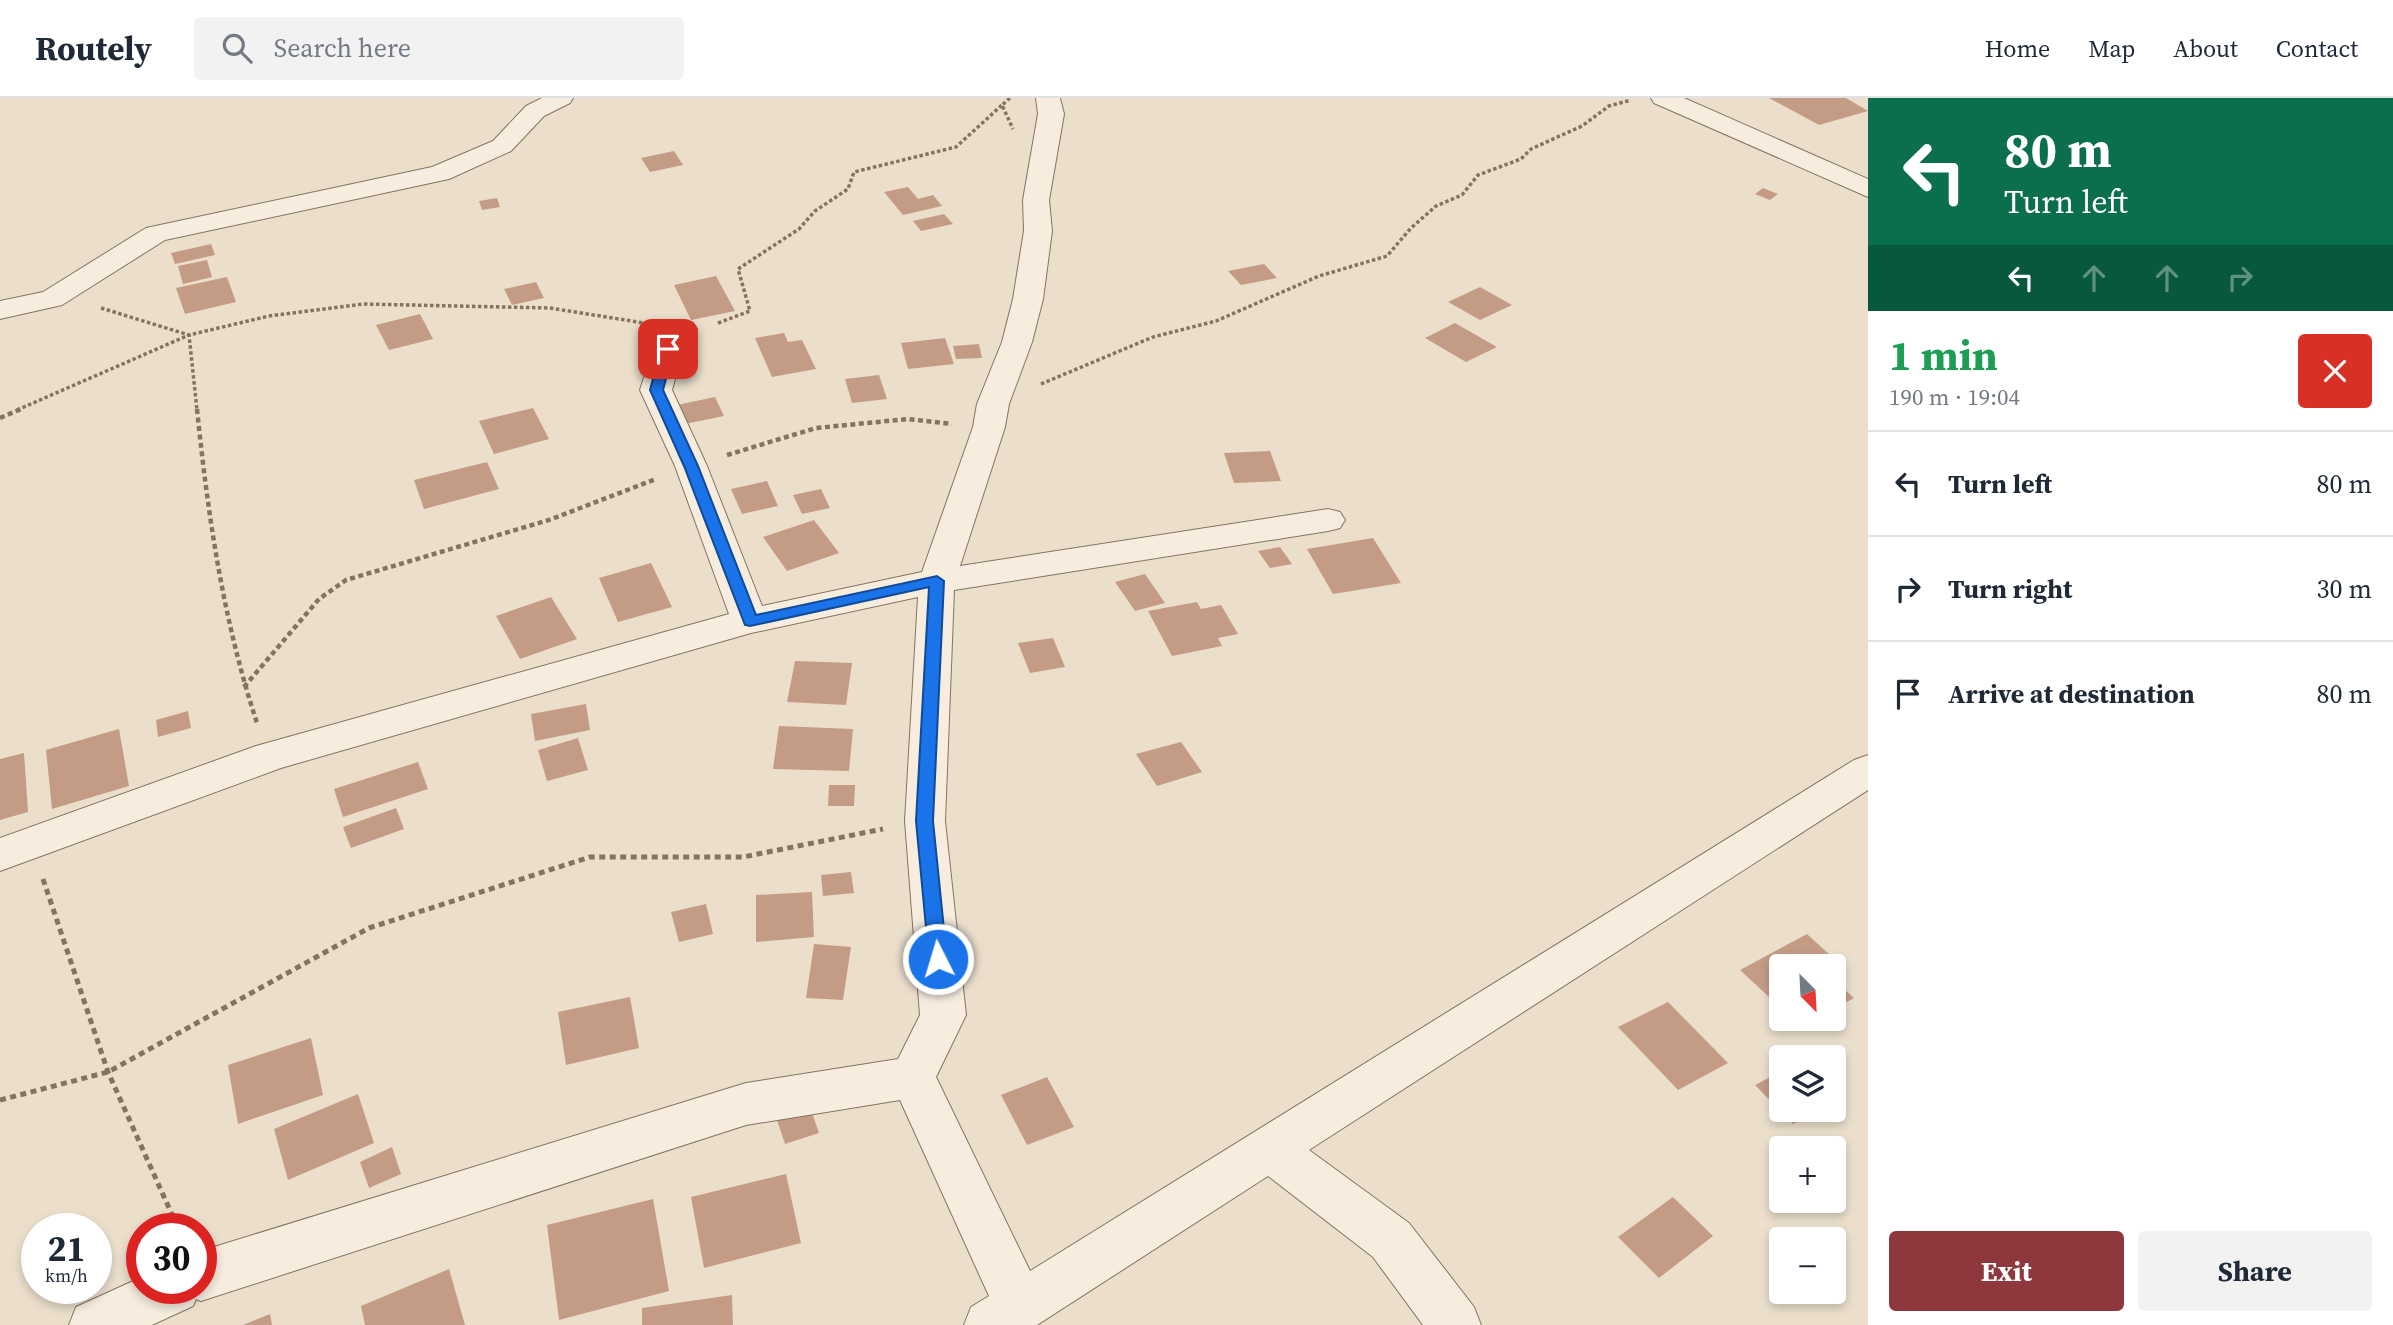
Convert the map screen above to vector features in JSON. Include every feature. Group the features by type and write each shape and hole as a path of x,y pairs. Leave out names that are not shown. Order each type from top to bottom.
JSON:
{"street":[{"path":"0,310 52,299 156,234 440,173 502,146 535,111 561,98"},
{"path":"1048,98 1051,114 1036,200 1038,232 1028,299 1017,342 937,581 925,821 943,1014 913,1077 1005,1315 1868,770"},
{"path":"1663,98 1868,189"},
{"path":"682,329 668,349 656,390 691,466 750,621"},
{"path":"16,850 270,757 750,621 937,581 1328,520"},
{"path":"217,1271 746,1104 913,1077"},
{"path":"1268,1148 1391,1240 1455,1325"},
{"path":"95,1325 140,1304"}],"path":[{"path":"244,687 319,599 346,580 550,520 691,466 816,428 908,419 991,416 1153,337 1216,321 1319,275 1387,256 1411,228 1436,206 1462,195 1478,175 1521,159 1531,149 1582,126 1609,106 1639,98"},
{"path":"0,418 189,335 269,316 363,304 550,309 682,329 729,321 750,311 751,304 738,283 738,269 761,251 799,229 815,211 848,190 854,172 925,157 956,147 1002,105"},
{"path":"52,299 88,304 189,335"},
{"path":"189,335 219,590 244,687 270,757"},
{"path":"0,1100 107,1072 369,928 590,857 743,857 925,821"},
{"path":"16,850 107,1072 171,1213"}],"building":[{"path":"1769,98 1846,98 1868,111 1819,125"},
{"path":"674,151 683,165 650,172 641,158"},
{"path":"908,187 918,199 933,195 942,206 903,215 884,192"},
{"path":"1763,188 1778,194 1770,200 1755,194"},
{"path":"497,198 500,207 482,210 479,201"},
{"path":"944,214 953,224 921,231 913,221"},
{"path":"211,244 215,255 175,264 171,253"},
{"path":"207,260 212,277 183,284 178,266"},
{"path":"1264,264 1277,278 1241,285 1228,271"},
{"path":"716,276 735,311 691,320 674,285"},
{"path":"227,277 236,302 185,314 176,288"},
{"path":"536,282 544,298 512,305 504,289"},
{"path":"1480,287 1512,305 1480,320 1448,302"},
{"path":"420,314 433,339 389,350 376,325"},
{"path":"1455,323 1497,347 1466,362 1425,338"},
{"path":"784,333 788,342 802,340 816,369 772,377 755,338"},
{"path":"945,338 954,364 908,369 901,343"},
{"path":"979,344 982,358 956,359 953,346"},
{"path":"879,375 887,399 852,403 845,379"},
{"path":"715,397 724,416 685,424 677,405"},
{"path":"533,408 549,439 494,454 479,421"},
{"path":"1270,451 1281,481 1234,483 1224,453"},
{"path":"487,462 499,489 424,509 414,480"},
{"path":"767,481 778,506 742,514 731,489"},
{"path":"821,489 830,508 802,514 793,495"},
{"path":"814,520 839,553 787,571 763,537"},
{"path":"1373,538 1401,583 1333,594 1307,549"},
{"path":"1280,547 1292,564 1270,568 1258,551"},
{"path":"651,563 672,607 618,622 599,578"},
{"path":"1145,574 1165,603 1135,611 1115,582"},
{"path":"551,597 577,639 520,659 496,616"},
{"path":"1197,602 1201,609 1221,605 1238,634 1218,638 1222,646 1172,656 1148,611"},
{"path":"1053,638 1065,667 1030,673 1018,643"},
{"path":"795,661 852,663 846,705 787,702"},
{"path":"586,704 590,730 535,741 531,714"},
{"path":"188,711 191,728 158,737 156,720"},
{"path":"779,726 853,729 849,771 773,769"},
{"path":"119,729 129,786 52,809 46,750"},
{"path":"578,738 588,770 547,781 538,750"},
{"path":"1181,742 1202,772 1157,786 1136,754"},
{"path":"24,753 28,812 0,820 0,759"},
{"path":"418,762 428,789 343,817 334,789"},
{"path":"829,785 855,785 854,806 828,806"},
{"path":"396,808 404,829 351,848 343,827"},
{"path":"851,872 854,893 823,896 821,875"},
{"path":"812,892 814,937 756,942 756,895"},
{"path":"706,904 713,934 679,942 671,912"},
{"path":"1807,934 1829,954 1770,954"},
{"path":"814,944 851,947 843,1000 806,998"},
{"path":"1769,954 1769,997 1740,970"},
{"path":"1846,991 1854,998 1846,1002"},
{"path":"630,997 639,1048 566,1065 558,1012"},
{"path":"1668,1002 1728,1063 1678,1090 1618,1027"},
{"path":"311,1038 323,1095 238,1124 228,1065"},
{"path":"1047,1077 1074,1127 1027,1145 1001,1095"},
{"path":"1769,1078 1769,1099 1755,1085"},
{"path":"358,1094 374,1143 288,1180 274,1129"},
{"path":"810,1107 819,1133 785,1144 776,1117"},
{"path":"392,1147 401,1174 369,1188 360,1162"},
{"path":"786,1174 801,1243 704,1268 691,1197"},
{"path":"1673,1197 1713,1236 1659,1278 1618,1237"},
{"path":"653,1199 669,1291 559,1320 547,1225"},
{"path":"449,1269 465,1325 365,1325 361,1306"},
{"path":"732,1295 733,1325 642,1325 642,1308"},
{"path":"270,1314 272,1325 243,1325"}],"route":[{"path":"668,349 656,390 691,466 750,621 937,581 925,821 938,959"}]}
